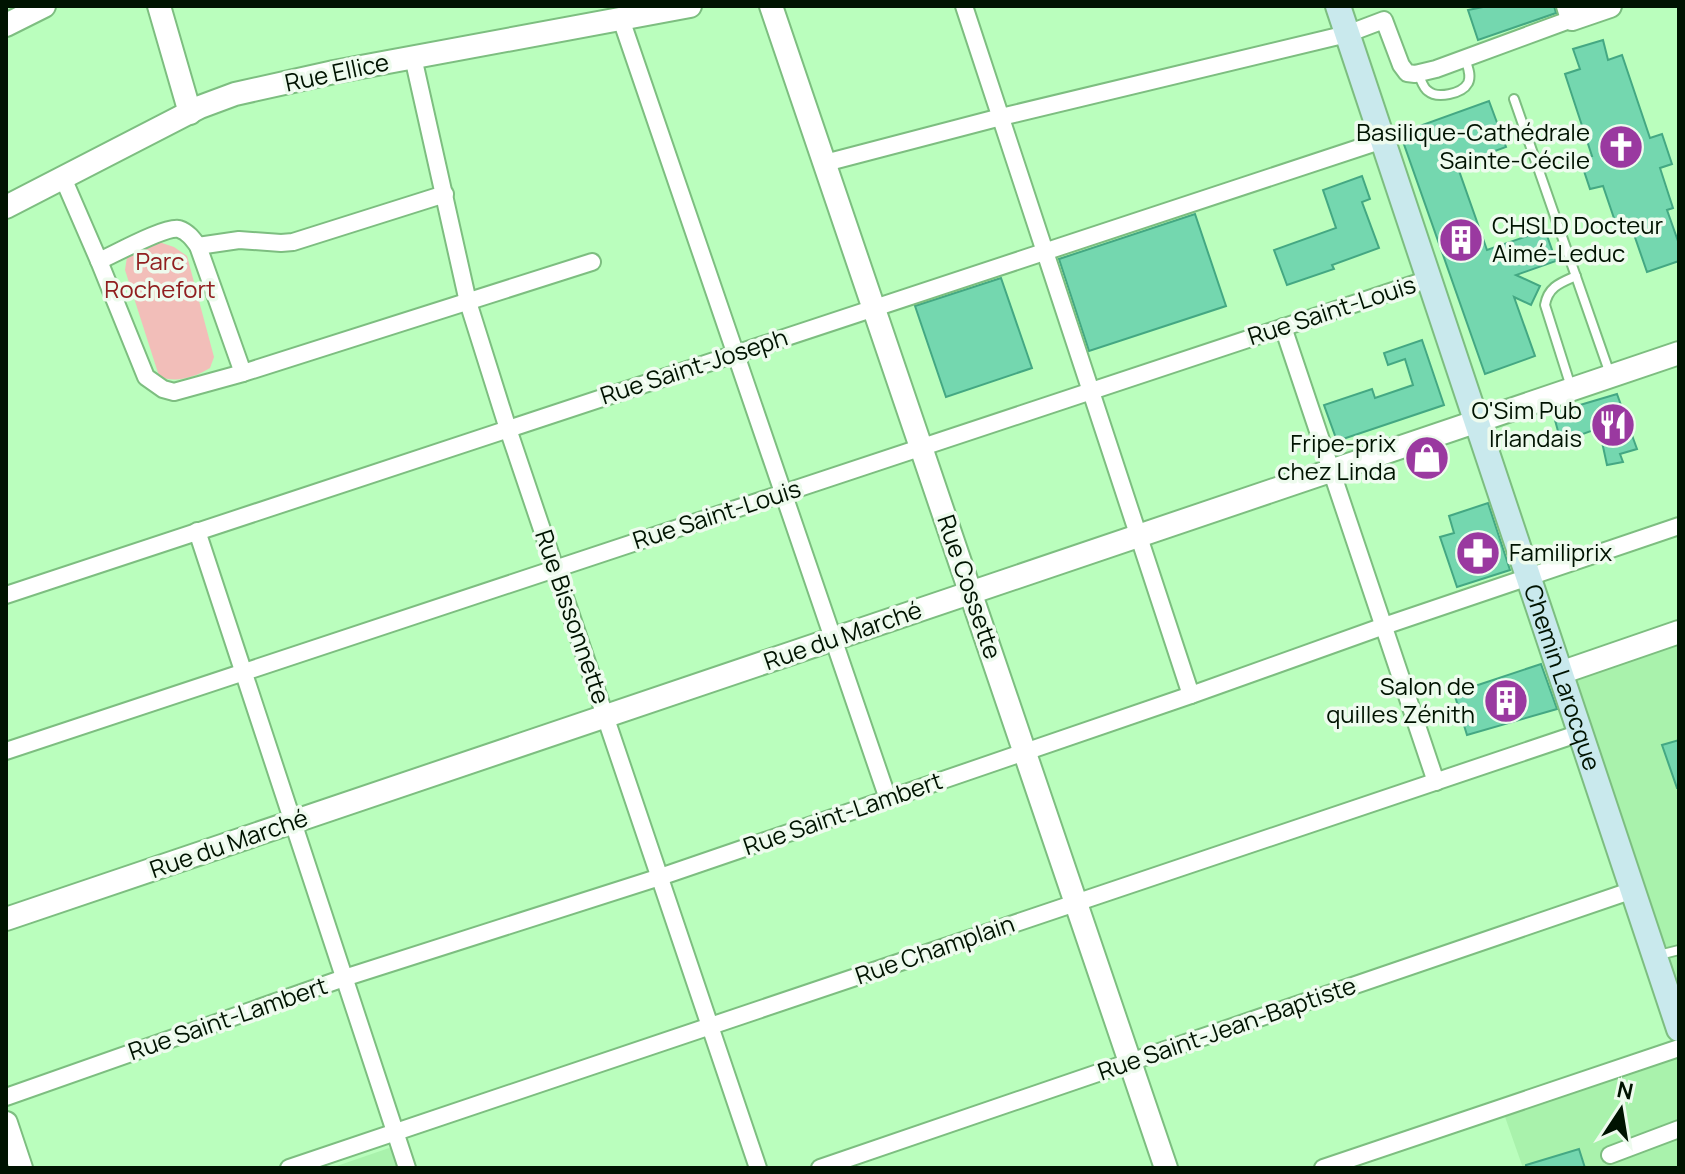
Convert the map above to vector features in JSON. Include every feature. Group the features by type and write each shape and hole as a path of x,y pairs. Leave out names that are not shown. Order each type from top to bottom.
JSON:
{"main road":[{"name":"Chemin Larocque","path":"1338,6 1633,890 1672,954 1679,1029"}],"street":[{"path":"6,25 44,6"},
{"path":"159,6 190,113"},
{"name":"Rue Ellice","path":"6,207 215,100 235,94 334,72 690,6"},
{"name":"Rue Cossette","path":"771,6 1166,1168"},
{"path":"964,6 1191,695"},
{"path":"825,163 1001,117 1347,34 1384,20 1401,65 1407,73 1418,73 1465,58 1570,12 1609,6"},
{"path":"621,19 888,799"},
{"name":"Rue Bissonnette","path":"413,57 468,302 758,1168"},
{"name":"Rue Saint-Joseph","path":"6,595 1383,140"},
{"path":"63,178 146,377 163,389 174,392 592,262"},
{"path":"198,246 239,240 293,242 445,194"},
{"path":"99,261 171,228 187,233 198,246 243,373"},
{"name":"Rue Saint-Louis","path":"6,751 1429,279"},
{"path":"1283,327 1436,782"},
{"name":"Rue du Marché","path":"6,919 1679,353"},
{"name":"Rue Saint-Lambert","path":"6,1097 344,978 660,877 1679,526"},
{"path":"197,531 407,1168"},
{"path":"1560,673 1679,632"},
{"name":"Rue Champlain","path":"289,1168 1580,733"},
{"name":"Rue Saint-Jean-Baptiste","path":"820,1168 1633,890"},
{"path":"1323,1168 1679,1048"},
{"path":"6,1123 21,1168"},
{"path":"1610,1155 1679,1129"}],"lane":[{"path":"1418,73 1430,93 1445,95 1460,91 1468,84 1470,75 1465,58"},
{"path":"1514,99 1611,376"},
{"path":"1572,390 1545,305 1547,295 1557,284 1576,276"}],"shaded area":[{"path":"1679,636 1679,1016 1562,675"},
{"path":"1678,1058 1679,1168 1523,1168 1504,1114"},
{"path":"392,1147 400,1168 331,1168"}],"green space":[{"name":"Parc Rochefort","path":"159,242 187,256 214,357 210,368 185,378 159,376 125,270 127,257 137,249"}],"building":[{"path":"1488,6 1554,6 1556,13 1478,40 1468,10"},
{"name":"Basilique-Cathédrale Sainte-Cécile","path":"1603,40 1608,60 1622,55 1650,138 1662,134 1672,164 1660,168 1673,208 1667,210 1679,244 1679,261 1647,272 1630,223 1617,227 1603,186 1590,189 1580,159 1592,156 1565,74 1580,69 1573,49"},
{"name":"CHSLD Docteur Aimé-Leduc","path":"1489,101 1506,147 1457,165 1487,250 1545,230 1556,261 1516,275 1540,286 1531,305 1514,297 1535,356 1485,374 1400,133"},
{"path":"1362,176 1370,199 1362,202 1379,248 1332,265 1334,269 1287,285 1274,250 1336,228 1323,190"},
{"path":"1195,214 1226,306 1089,351 1059,259"},
{"path":"1001,278 1032,368 946,397 915,306"},
{"path":"1422,340 1444,405 1337,441 1324,405 1372,389 1375,398 1413,385 1405,359 1388,365 1384,353"},
{"name":"O'Sim Pub Irlandais","path":"1617,394 1637,449 1620,454 1623,462 1607,465 1599,428 1561,442 1553,413"},
{"name":"Familiprix","path":"1488,503 1510,570 1457,587 1440,537 1454,533 1449,516"},
{"name":"Salon de quilles Zénith","path":"1541,664 1557,709 1467,735 1454,693"},
{"path":"1679,740 1679,788 1677,788 1662,745"},
{"path":"1579,1149 1585,1168 1526,1168 1526,1165"}],"place":[{"name":"Basilique-Cathédrale Sainte-Cécile","path":"1621,147"},
{"name":"CHSLD Docteur Aimé-Leduc","path":"1461,240"},
{"name":"O'Sim Pub Irlandais","path":"1613,425"},
{"name":"Fripe-prix chez Linda","path":"1427,458"},
{"name":"Familiprix","path":"1478,553"},
{"name":"Salon de quilles Zénith","path":"1506,701"}]}
